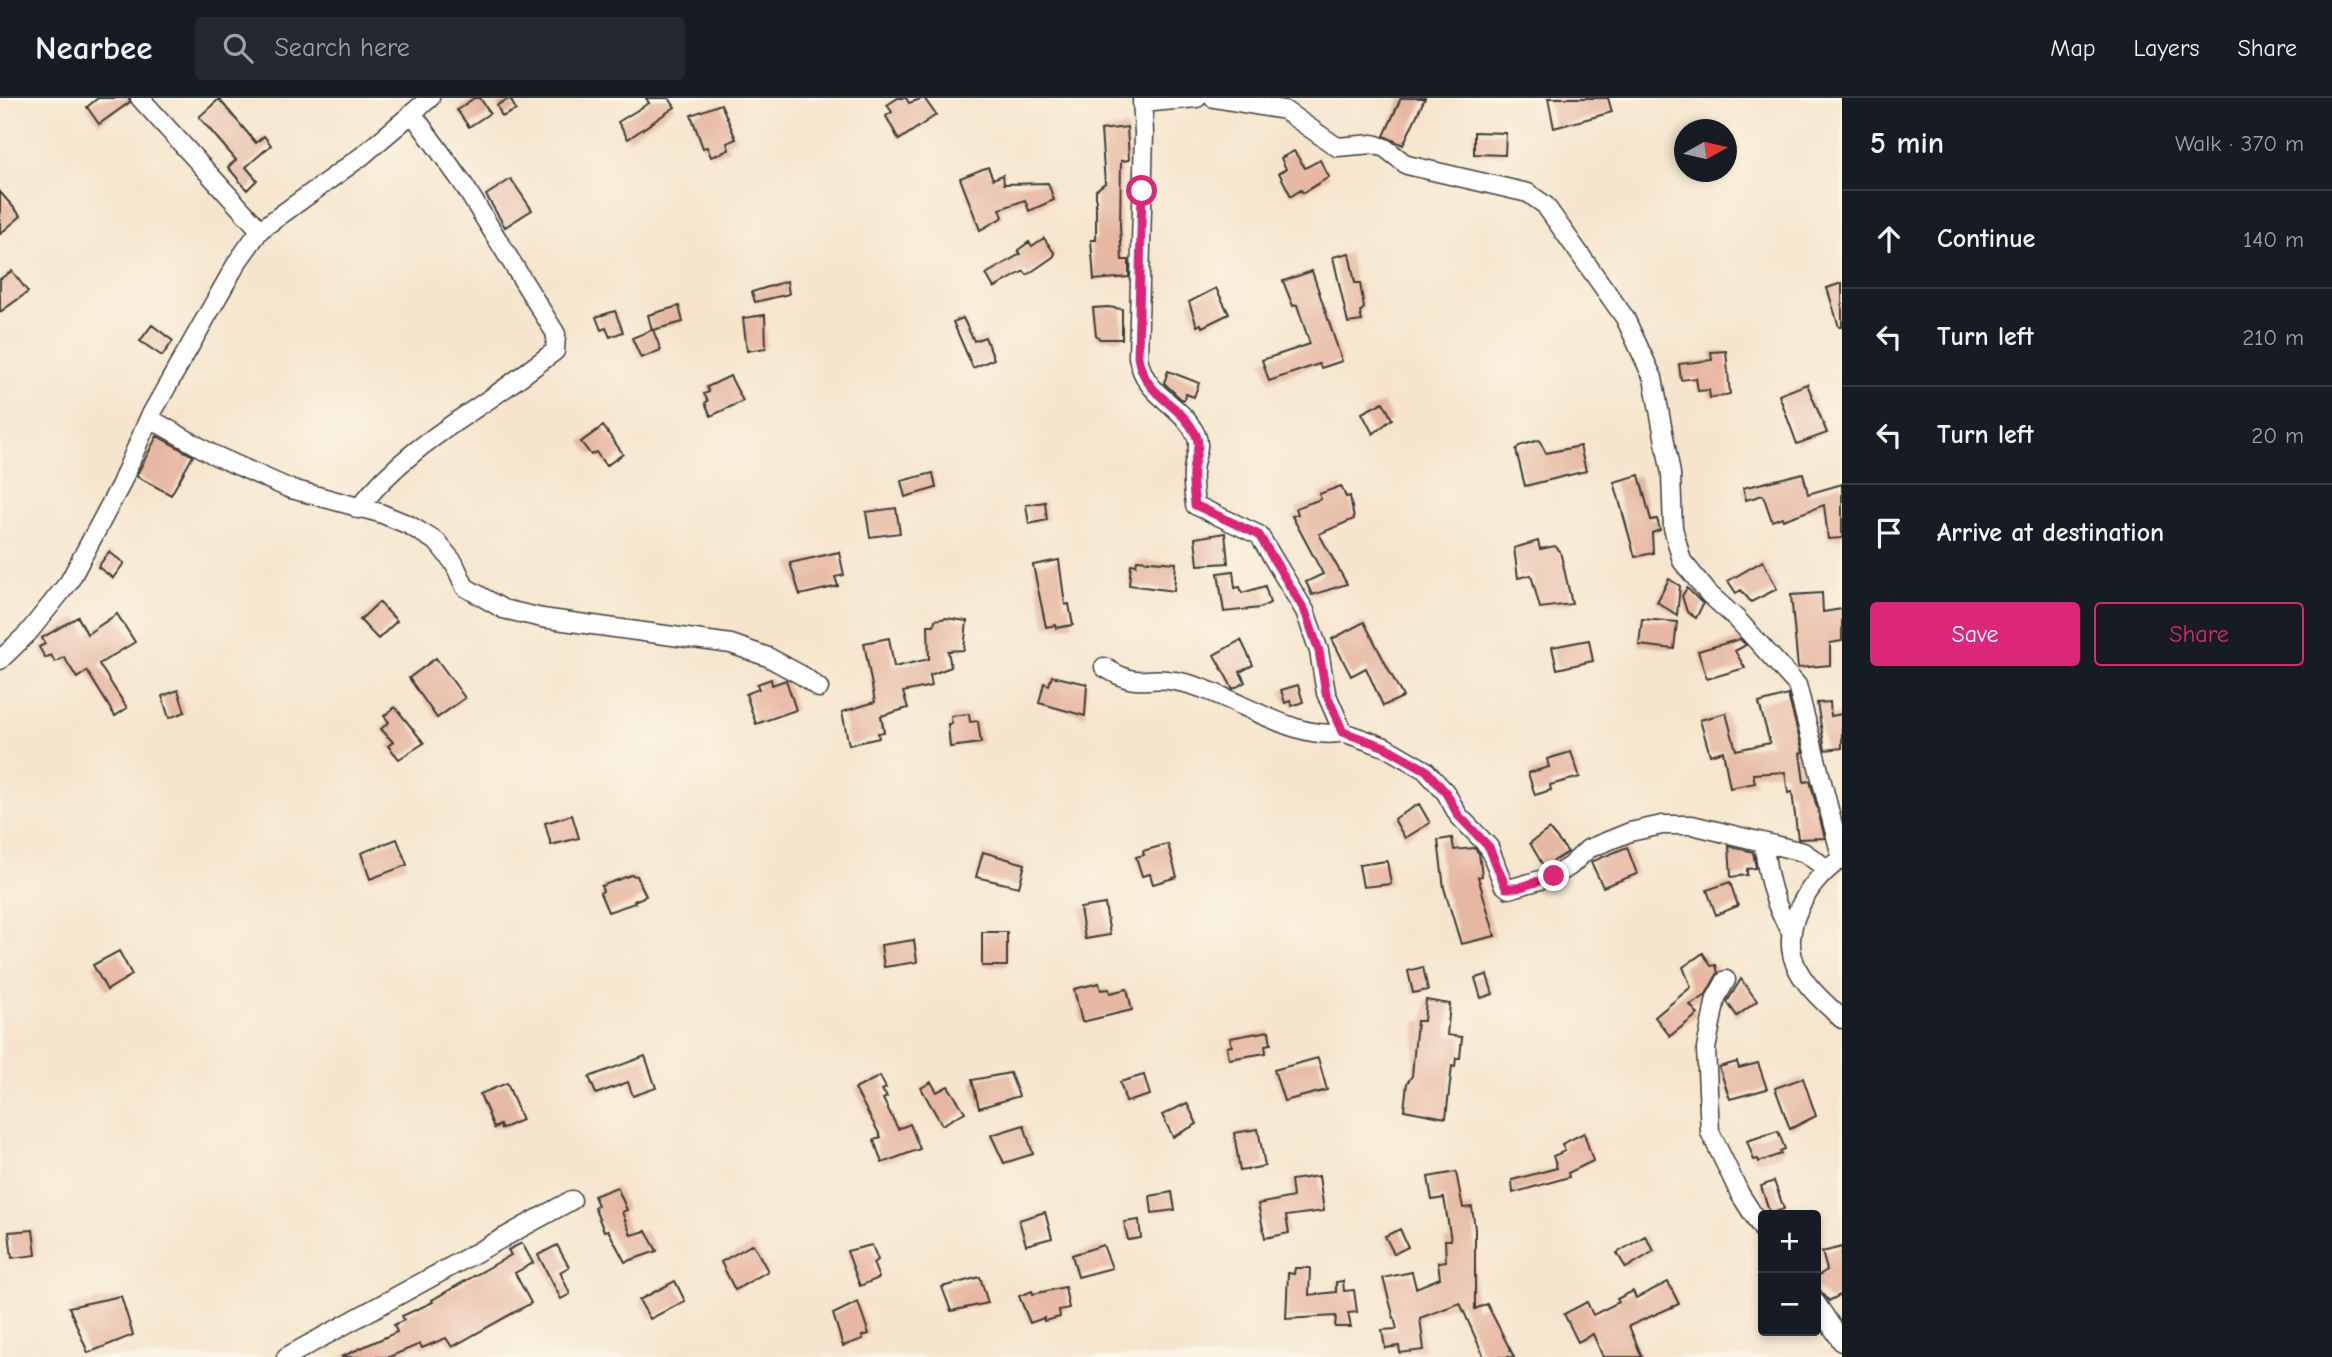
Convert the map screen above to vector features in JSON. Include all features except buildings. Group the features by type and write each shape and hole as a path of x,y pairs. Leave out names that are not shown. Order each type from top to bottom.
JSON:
{"street":[{"path":"139,98 260,230"},
{"path":"0,660 28,633 69,582 120,486 149,418 238,261 260,230 362,156 430,98"},
{"path":"1197,98 1142,100 1138,357 1142,376 1162,400 1185,419 1197,436 1199,448 1192,471 1195,505 1259,535 1305,611 1319,651 1326,693 1343,732"},
{"path":"1214,98 1284,110 1337,147 1373,144 1385,148 1407,165 1528,193 1545,205 1625,318 1653,377 1671,474 1673,528 1682,561 1709,594 1737,619 1797,685 1840,854 1818,870 1797,912 1790,944 1797,969 1810,988 1842,1019"},
{"path":"358,509 391,471 457,418 485,402 555,351 557,342 556,334 462,182 412,113"},
{"path":"149,418 212,454 288,488 409,525 437,542 454,564 465,587 503,609 542,618 730,644 768,657 819,688"},
{"path":"1104,667 1136,683 1174,680 1289,724 1328,736 1343,732 1385,747 1426,770 1446,793 1458,815 1489,847 1503,884 1509,889 1554,876 1570,866 1588,849 1630,832 1662,825 1692,825 1803,852 1818,870"},
{"path":"1764,843 1767,870 1779,907 1792,932"},
{"path":"1726,980 1716,999 1706,1049 1710,1132 1740,1194 1758,1222"},
{"path":"286,1357 572,1200"},
{"path":"1821,1310 1842,1342"}],"route":[{"path":"1142,191 1142,290 1138,357 1142,376 1162,400 1185,419 1197,436 1199,448 1192,471 1195,505 1259,535 1305,611 1319,651 1326,693 1343,732 1385,747 1426,770 1446,793 1458,815 1489,847 1506,888 1518,888 1554,876"}]}
